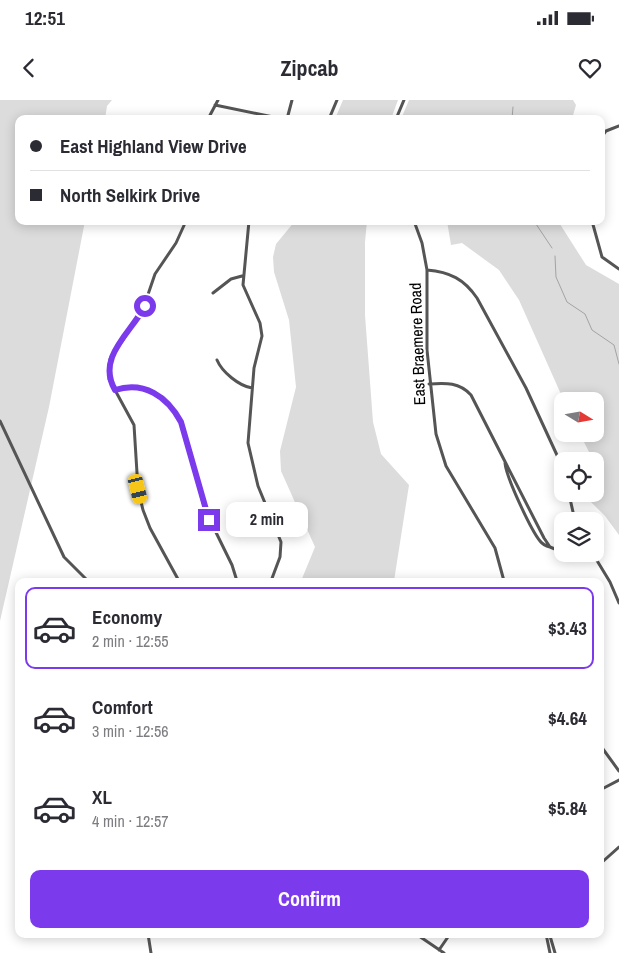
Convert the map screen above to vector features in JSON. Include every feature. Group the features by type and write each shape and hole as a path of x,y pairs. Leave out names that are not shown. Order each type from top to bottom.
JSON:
{"street":[{"path":"210,115 218,100"},
{"path":"288,115 292,100"},
{"path":"331,115 337,100"},
{"path":"398,115 404,100"},
{"path":"215,105 263,115"},
{"path":"605,132 619,126"},
{"path":"177,578 150,528 143,510 138,489 134,425 110,379 110,359 142,312 155,274 176,243 184,225"},
{"path":"248,225 242,276 247,296 262,328 261,342 255,360 248,443 250,459 258,486 281,542 280,557 272,578"},
{"name":"East Braemere Road","path":"415,225 426,255 427,350 432,414 443,457 489,534 500,561 503,578"},
{"path":"593,225 602,257 619,269"},
{"path":"427,270 441,271 459,278 470,287 526,388 556,452"},
{"path":"213,293 231,279 242,276"},
{"path":"217,360 222,370 243,385 252,388"},
{"path":"429,384 446,383 465,389 475,403 505,463 514,490 536,534 541,542 554,549"},
{"path":"115,390 130,386 149,389 157,394 176,414 181,422 205,510 232,565 236,578"},
{"path":"0,421 64,556 85,578"},
{"path":"598,562 610,582 619,603"},
{"path":"604,750 619,771"},
{"path":"604,788 619,780"},
{"path":"604,860 619,847"},
{"path":"149,938 151,953"},
{"path":"422,938 444,953"},
{"path":"439,950 447,938"},
{"path":"548,938 550,953"},
{"path":"551,938 555,953"}],"shaded area":[{"path":"0,100 112,100 107,106 106,115 15,115 15,225 84,225 49,407 0,621"},
{"path":"343,100 398,100 392,115 337,115"},
{"path":"409,100 573,100 576,105 573,115 403,115"},
{"path":"292,225 367,225 365,315 373,422 381,454 409,485 394,578 302,578 315,547 281,471 280,451 296,387 289,320 274,272 273,257 276,244"},
{"path":"448,225 561,225 586,265 619,284 619,535 604,515 604,512 601,512 591,502 604,502 604,452 589,452 584,442 604,442 604,392 560,392 519,300 499,270 462,243 451,245"}],"waterway":[{"path":"512,115 513,107"},
{"path":"537,225 552,248"},
{"path":"555,256 556,277 567,302 585,314 592,330 614,345 619,364"}],"route":[{"path":"145,306 110,359 110,379 115,390 130,386 149,389 167,403 176,414 181,422 209,520"}]}
